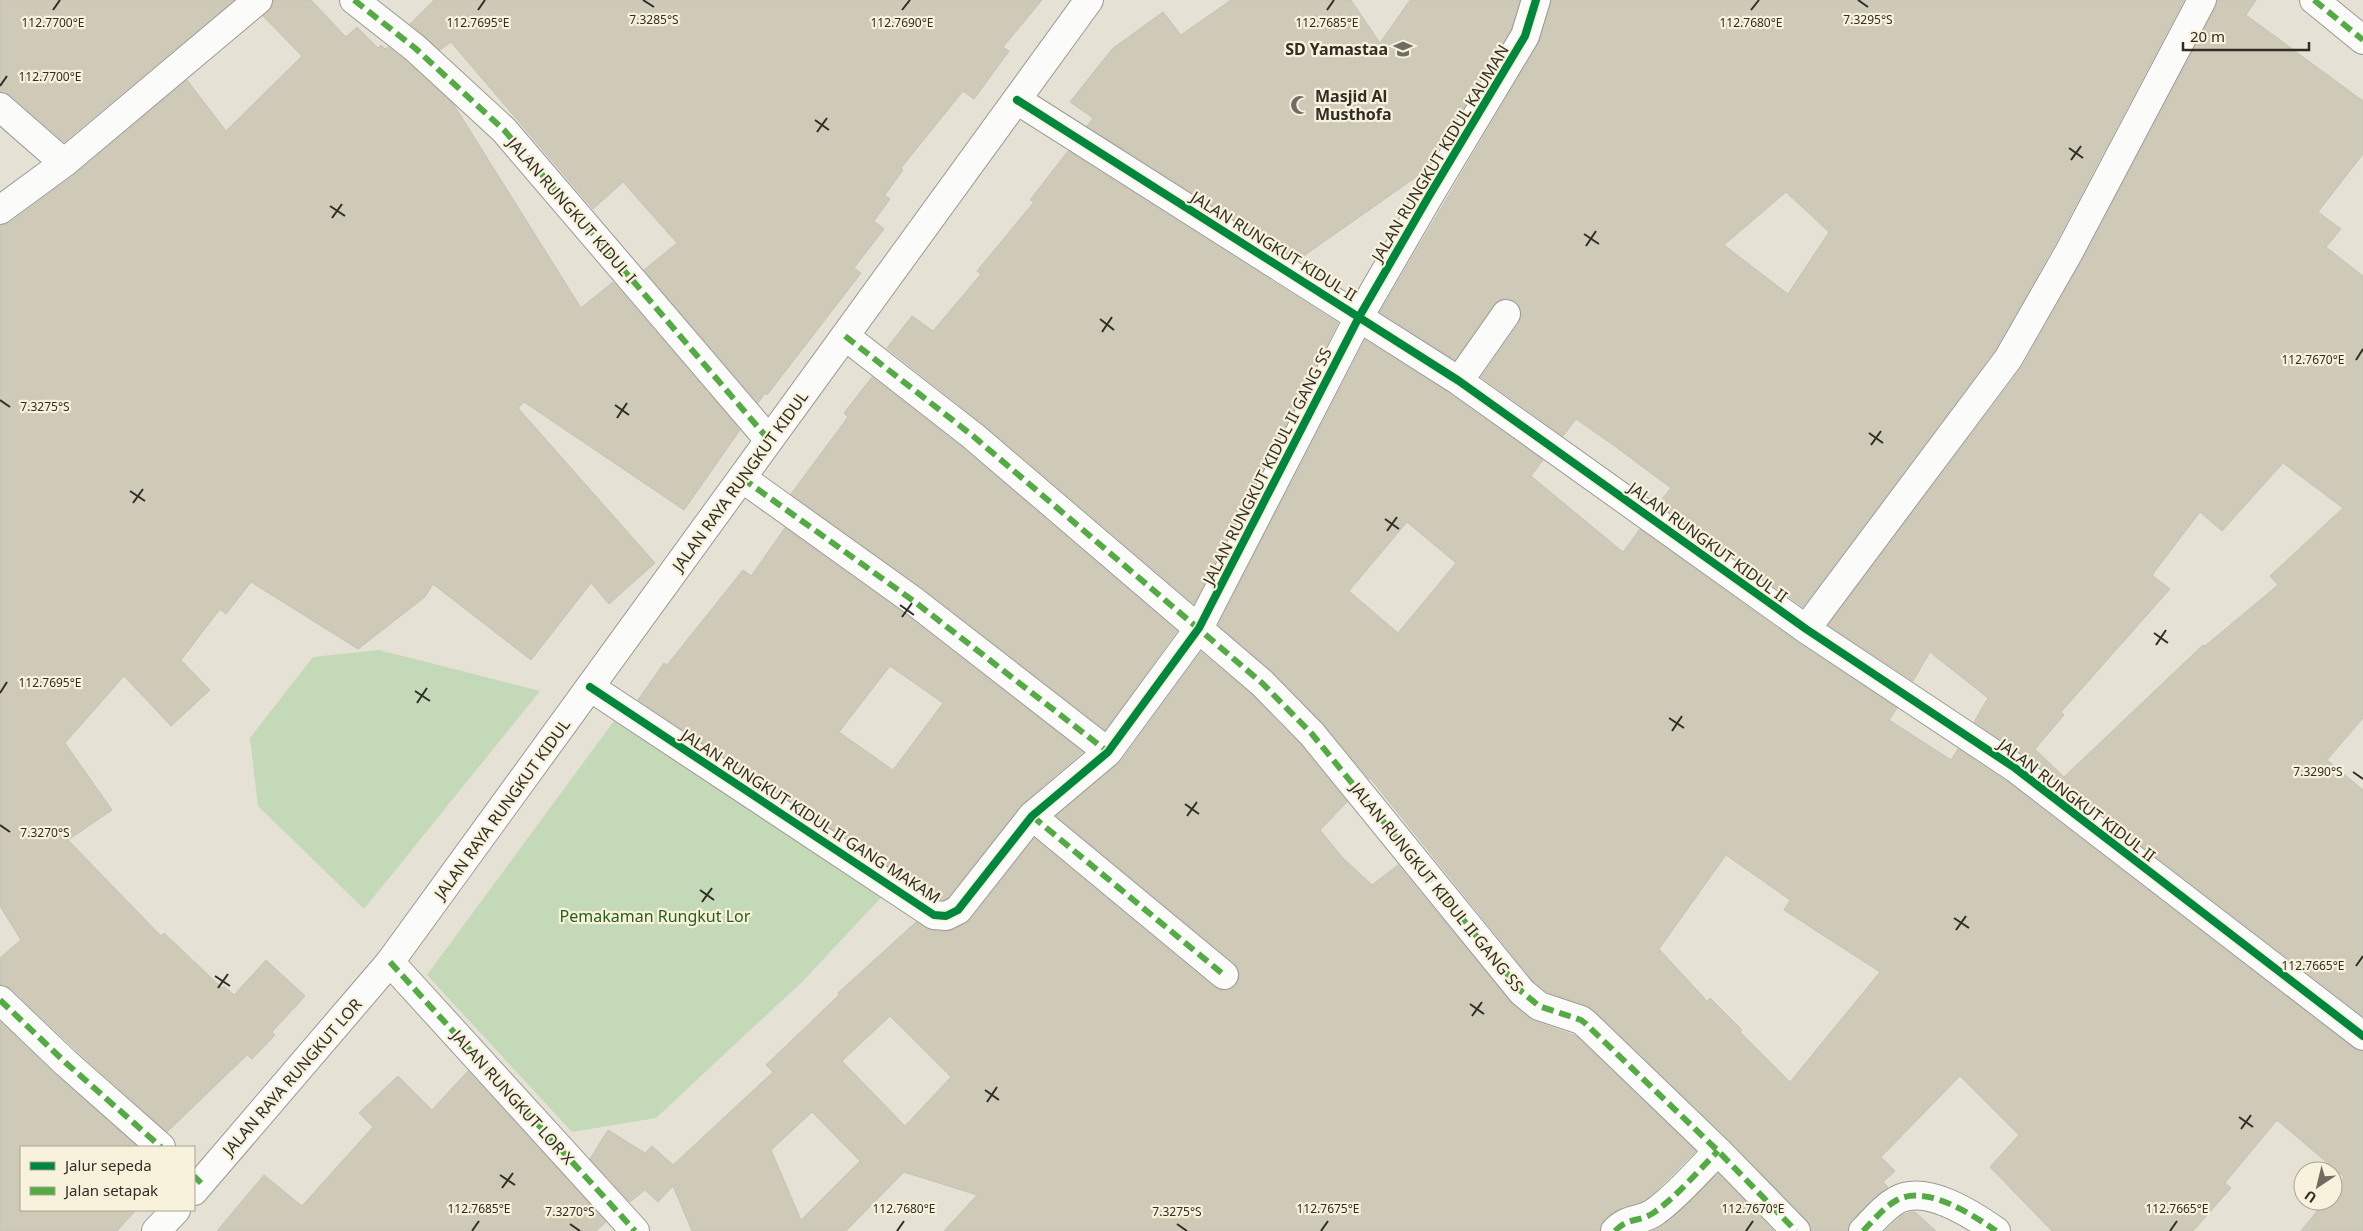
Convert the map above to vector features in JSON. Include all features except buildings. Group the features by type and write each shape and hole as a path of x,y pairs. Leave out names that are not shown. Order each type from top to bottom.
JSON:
{"street":[{"path":"0,210 64,163 258,0"},
{"name":"JALAN RUNGKUT KIDUL I","path":"354,0 415,48 504,130 769,440"},
{"name":"JALAN RAYA RUNGKUT KIDUL","path":"390,962 1089,0"},
{"name":"JALAN RUNGKUT KIDUL KAUMAN","path":"1359,317 1525,36 1536,0"},
{"path":"1806,628 2008,359 2069,252 2202,0"},
{"path":"2314,0 2363,40"},
{"name":"JALAN RUNGKUT KIDUL II","path":"1017,100 1459,381 1806,628 2015,768 2363,1036"},
{"path":"0,107 64,163"},
{"path":"1459,381 1506,314"},
{"name":"JALAN RUNGKUT KIDUL II GANG SS","path":"1198,628 1359,317"},
{"name":"JALAN RUNGKUT KIDUL II GANG SS","path":"845,336 973,436 1262,683 1312,734 1522,992 1539,1006 1581,1020 1718,1151 1796,1231"},
{"path":"742,478 915,602 1108,752"},
{"name":"JALAN RUNGKUT KIDUL II GANG MAKAM","path":"590,687 934,915 946,916 958,910 1032,816 1108,752 1198,628"},
{"path":"1032,816 1224,975"},
{"name":"JALAN RAYA RUNGKUT LOR","path":"196,1183 390,962"},
{"name":"JALAN RUNGKUT LOR X","path":"390,962 635,1231"},
{"path":"0,1000 66,1063 160,1146"},
{"path":"1615,1231 1624,1222 1641,1219 1656,1211 1718,1151"},
{"path":"1863,1231 1886,1208 1899,1199 1914,1196 1932,1198 1958,1208 1996,1231"},
{"path":"156,1231 175,1211"}],"green space":[{"path":"379,650 540,691 364,909 258,806 250,738 313,657"},
{"name":"Pemakaman Rungkut Lor","path":"614,721 813,837 889,889 803,981 656,1118 572,1132 427,975"}],"marked path":[{"path":"354,0 415,48 504,130 769,440"},
{"path":"2314,0 2363,40"},
{"path":"845,336 973,436 1262,683 1312,734 1522,992 1539,1006 1581,1020 1586,1024 1718,1151 1796,1231"},
{"path":"742,478 915,602 1108,752"},
{"path":"1032,816 1224,975"},
{"path":"390,962 635,1231"},
{"path":"0,1000 66,1063 160,1146"},
{"path":"1615,1231 1625,1223 1651,1215 1664,1205 1718,1151"},
{"path":"195,1177 201,1183"},
{"path":"1863,1231 1892,1203 1909,1196 1921,1196 1949,1204 1975,1217 1996,1231"}],"cycle path":[{"path":"590,687 934,915 946,916 958,910 1032,816 1108,752 1199,628 1359,317 1525,36 1536,0"},
{"path":"1017,100 1459,381 1806,629 2015,768 2363,1036"}],"place":[{"name":"SD Yamastaa","path":"1403,49"},
{"name":"Masjid Al Musthofa","path":"1300,105"}]}
